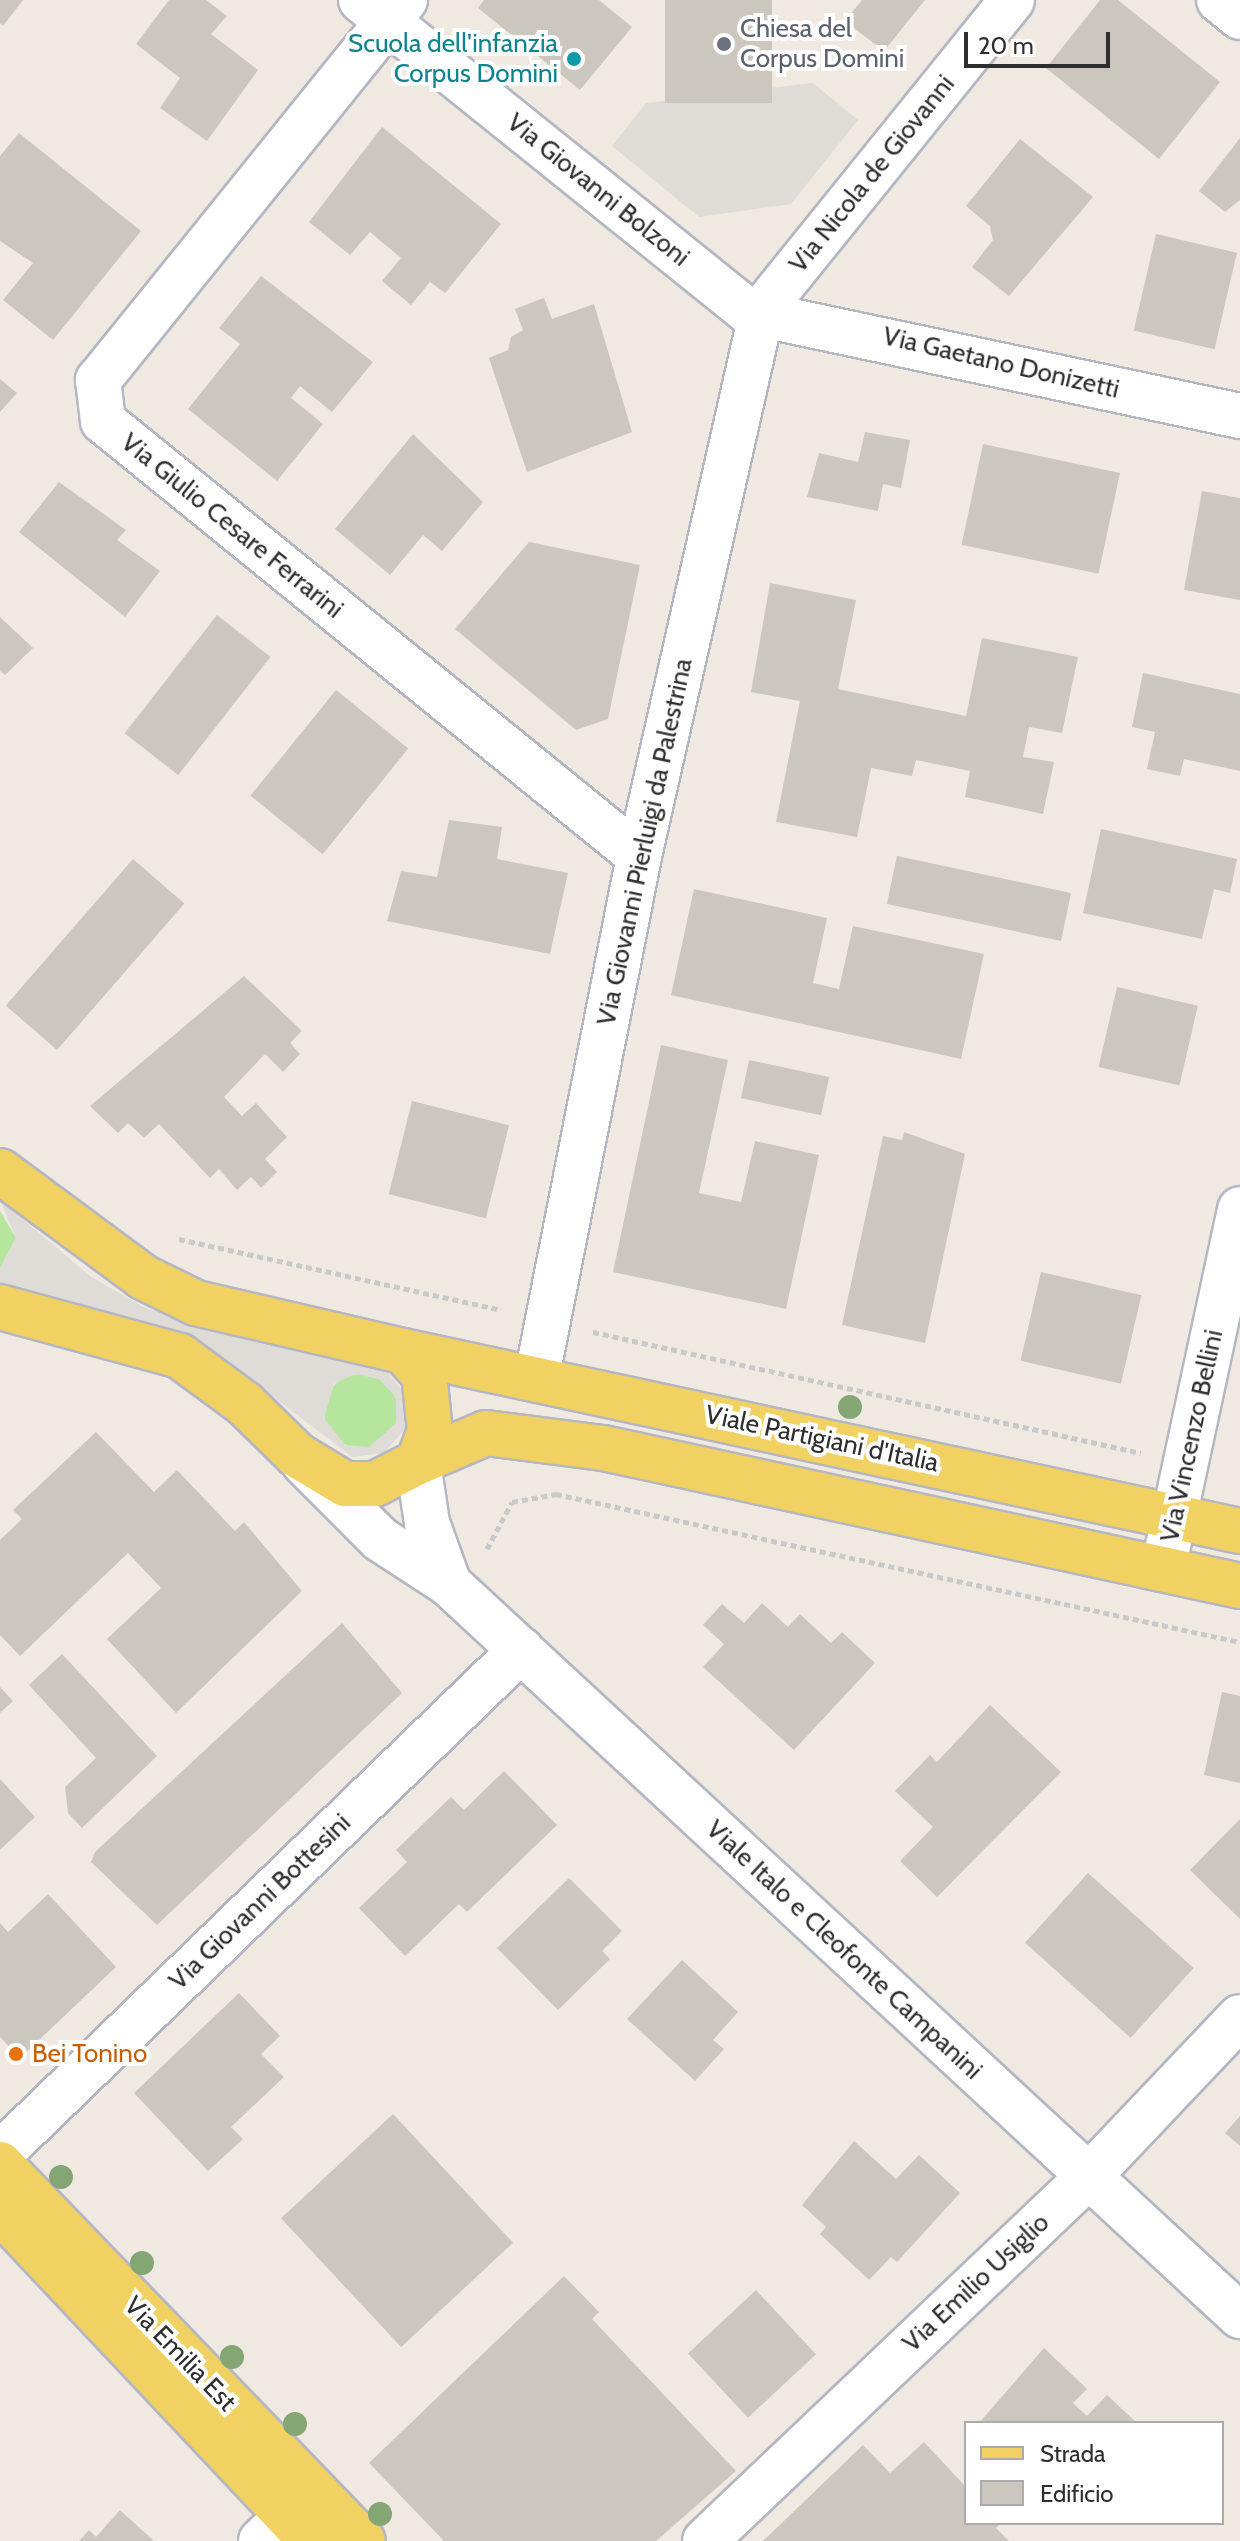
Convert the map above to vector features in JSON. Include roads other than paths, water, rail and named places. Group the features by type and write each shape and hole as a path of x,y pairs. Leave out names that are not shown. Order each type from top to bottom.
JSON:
{"main road":[{"name":"Viale Partigiani d'Italia","path":"6,1171 80,1235 196,1303 403,1351 537,1376 1240,1531"},
{"path":"0,1307 95,1328 180,1356 245,1404 297,1455 345,1484 375,1484 486,1433 603,1448 1240,1586"},
{"path":"403,1351 424,1374 432,1410 418,1462"},
{"name":"Via Emilia Est","path":"0,2164 293,2522"},
{"name":"Via Emilia Est","path":"0,2211 293,2522 363,2541"}],"street":[{"name":"Via Nicola de Giovanni","path":"762,310 1012,0"},
{"path":"1219,0 1240,17"},
{"name":"Via Giovanni Bolzoni","path":"385,7 749,312 762,310"},
{"name":"Via Giulio Cesare Ferrarini","path":"385,7 98,380 103,421 639,856"},
{"name":"Via Gaetano Donizetti","path":"762,310 1240,416"},
{"name":"Via Giovanni Pierluigi da Palestrina","path":"537,1376 639,856 762,310"},
{"name":"Via Vincenzo Bellini","path":"1163,1569 1240,1209"},
{"name":"Viale Italo e Cleofonte Campanini","path":"297,1455 380,1539 449,1584 1240,2316"},
{"name":"Viale Italo e Cleofonte Campanini","path":"418,1462 427,1523 449,1584"},
{"name":"Via Giovanni Bottesini","path":"0,2154 521,1650"},
{"name":"Via Emilio Usiglio","path":"705,2541 1089,2176 1240,2017"}],"place":[{"name":"Chiesa del Corpus Domini","path":"724,44"},
{"name":"Scuola dell'infanzia Corpus Domini","path":"574,59"},
{"name":"Bei Tonino","path":"16,2054"}]}
